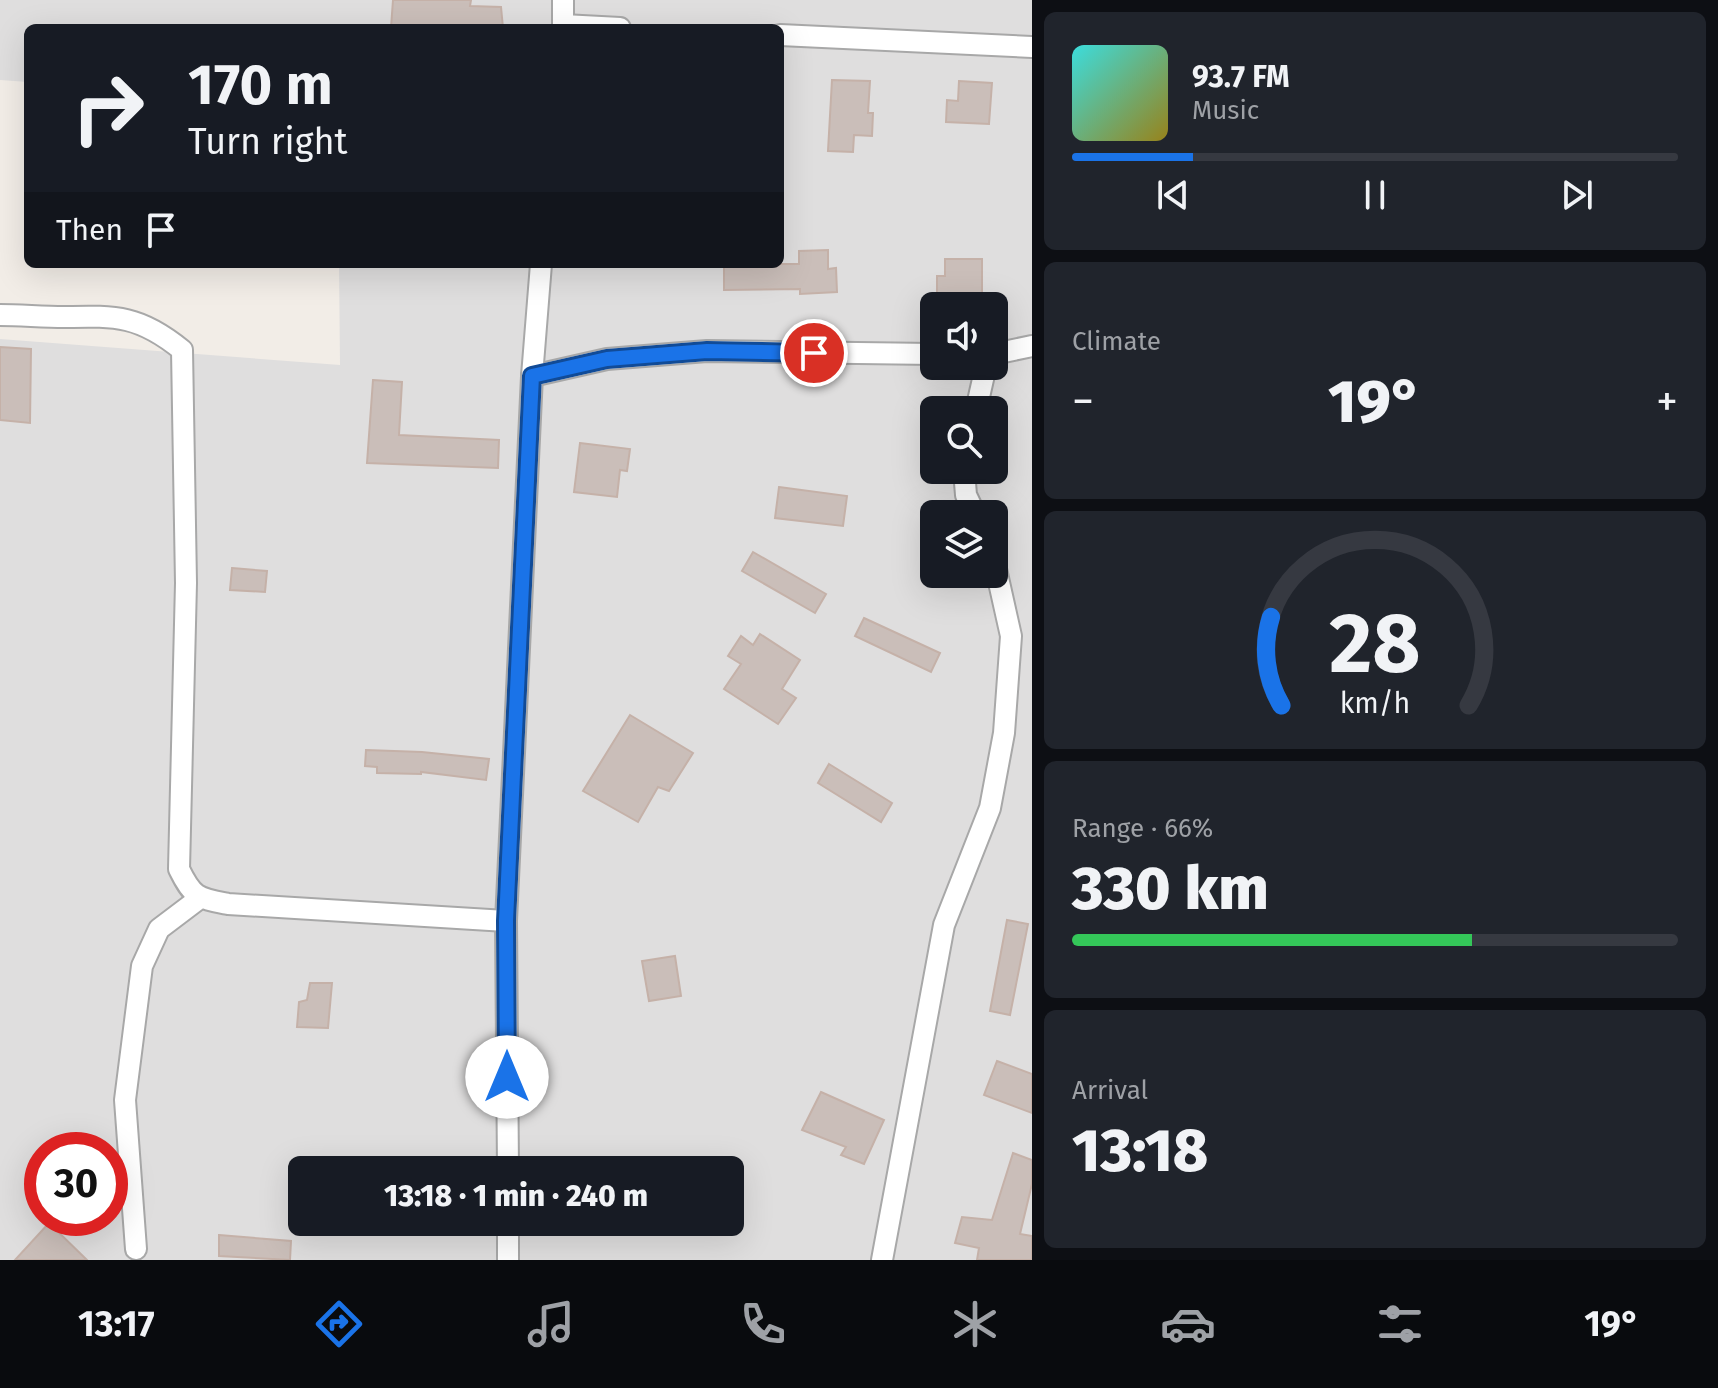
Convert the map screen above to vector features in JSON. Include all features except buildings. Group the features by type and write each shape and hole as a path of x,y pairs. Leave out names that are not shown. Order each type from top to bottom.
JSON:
{"street":[{"path":"563,0 563,24"},
{"path":"784,35 1032,47"},
{"path":"508,1156 506,921 532,376 541,268"},
{"path":"0,315 115,318 137,322 159,332 182,350 186,583 179,869 187,885 200,898 228,904 506,921"},
{"path":"1008,351 1032,346"},
{"path":"532,376 607,359 707,351 920,354"},
{"path":"882,1260 944,925 990,808 1004,733 1011,636 1000,588"},
{"path":"136,1249 125,1100 142,966 159,929 200,898"},
{"path":"508,1236 508,1260"}],"shaded area":[{"path":"0,0 1032,0 1032,1260 0,1260 0,339 340,365 339,268 784,268 784,24 24,24 24,82 0,80"}],"route":[{"path":"507,1077 506,921 532,376 607,359 707,351 814,353"}]}
